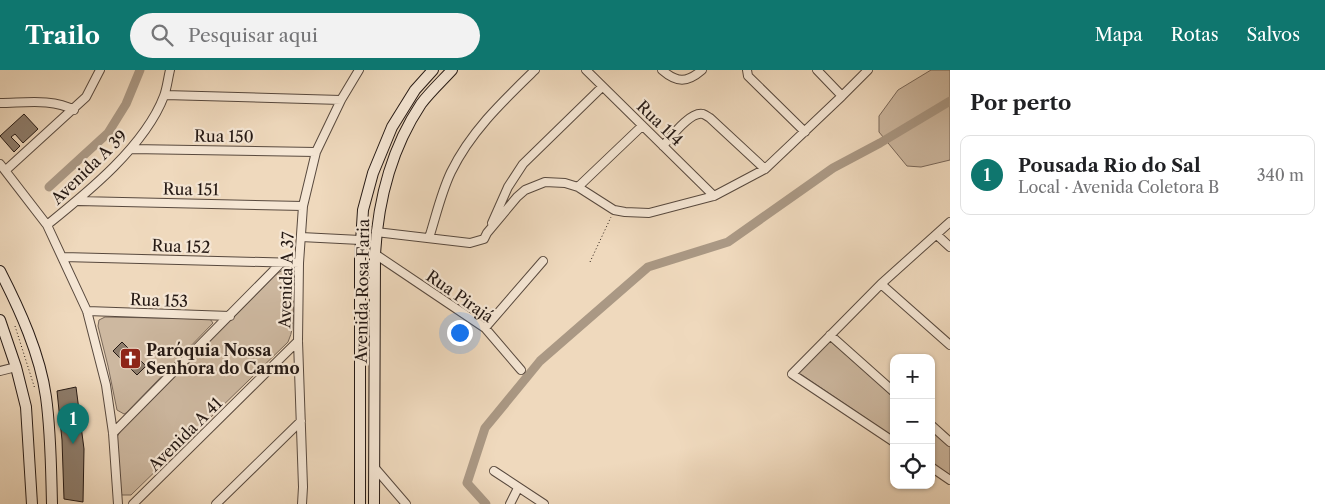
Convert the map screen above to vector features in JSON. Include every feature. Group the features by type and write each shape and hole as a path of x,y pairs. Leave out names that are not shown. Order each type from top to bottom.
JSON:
{"street":[{"path":"100,70 86,97 74,110 3,167 47,225 87,311 106,385 113,433 118,504"},
{"name":"Avenida A 39","path":"47,225 78,200 131,149 149,125 165,96 170,70"},
{"name":"Avenida A 37","path":"302,504 298,341 299,262 303,206 316,152 341,100 359,70"},
{"name":"Avenida Rosa Faria","path":"360,504 360,240 363,210 382,149 414,90 433,70"},
{"name":"Avenida Rosa Faria","path":"374,504 375,256 376,232 381,199 397,149 422,103 452,70"},
{"path":"429,238 448,179 466,146 496,108 535,70"},
{"name":"Rua 114","path":"586,70 714,196"},
{"path":"662,70 673,79 681,80 693,78 702,70"},
{"path":"747,70 748,76 805,132"},
{"path":"817,70 842,96"},
{"path":"376,232 470,243 484,239 517,197 525,190 545,182 565,183 578,187 614,210 624,212 649,213 714,196 765,169 868,70"},
{"path":"487,234 508,187 523,164 602,87"},
{"path":"165,96 341,100"},
{"path":"0,103 56,104 66,105 74,110"},
{"path":"663,146 689,118 703,114 710,118 765,169"},
{"path":"578,187 642,126"},
{"name":"Rua 150","path":"131,149 316,152"},
{"name":"Rua 151","path":"78,200 303,206"},
{"path":"890,439 792,374 881,284 950,222"},
{"path":"936,235 950,247"},
{"path":"301,237 360,240"},
{"name":"Rua 152","path":"63,256 299,262"},
{"path":"360,258 375,256"},
{"name":"Rua Pirajá","path":"375,256 485,328 521,370"},
{"path":"113,433 281,262"},
{"path":"485,328 544,262"},
{"path":"0,272 12,294 30,339 46,395 51,450 52,504"},
{"path":"881,284 950,345"},
{"name":"Rua 153","path":"87,311 230,316"},
{"path":"0,320 10,346 26,407 32,504"},
{"path":"830,335 890,388"},
{"name":"Avenida A 41","path":"133,504 298,341"},
{"path":"0,371 16,367"},
{"path":"360,412 374,412"},
{"path":"216,504 301,421"},
{"path":"935,429 950,442"},
{"path":"375,468 406,504"},
{"path":"494,471 544,504"},
{"path":"935,471 950,480"},
{"path":"510,504 518,488"}],"path":[{"path":"590,262 614,210"},
{"path":"10,346 30,339"}],"shaded area":[{"path":"931,70 950,70 950,160 921,167 907,166 879,132 879,116 898,90"},
{"path":"283,270 290,272 292,278 293,319 288,342 131,495 122,495 118,484 117,437 120,432 276,274"},
{"path":"105,317 210,319 213,323 124,414 117,410 98,326 99,320"},
{"path":"830,341 890,394 890,434 799,373"},
{"path":"935,433 950,446 950,475 935,465"}],"building":[{"path":"24,114 38,129 23,143 15,134 11,137 20,146 14,152 0,136"},
{"name":"Paróquia Nossa Senhora do Carmo","path":"122,342 146,366 137,375 113,351"},
{"path":"76,387 84,449 83,502 64,499 62,440 57,391"}],"waterway":[{"path":"49,187 108,133 126,104 140,70"},
{"path":"486,504 467,483 485,428 540,361 648,267 728,242 833,168 880,143 950,101"}],"place":[{"name":"Paróquia Nossa Senhora do Carmo","path":"130,359"},
{"name":"Pousada Rio do Sal","path":"73,444"}]}
